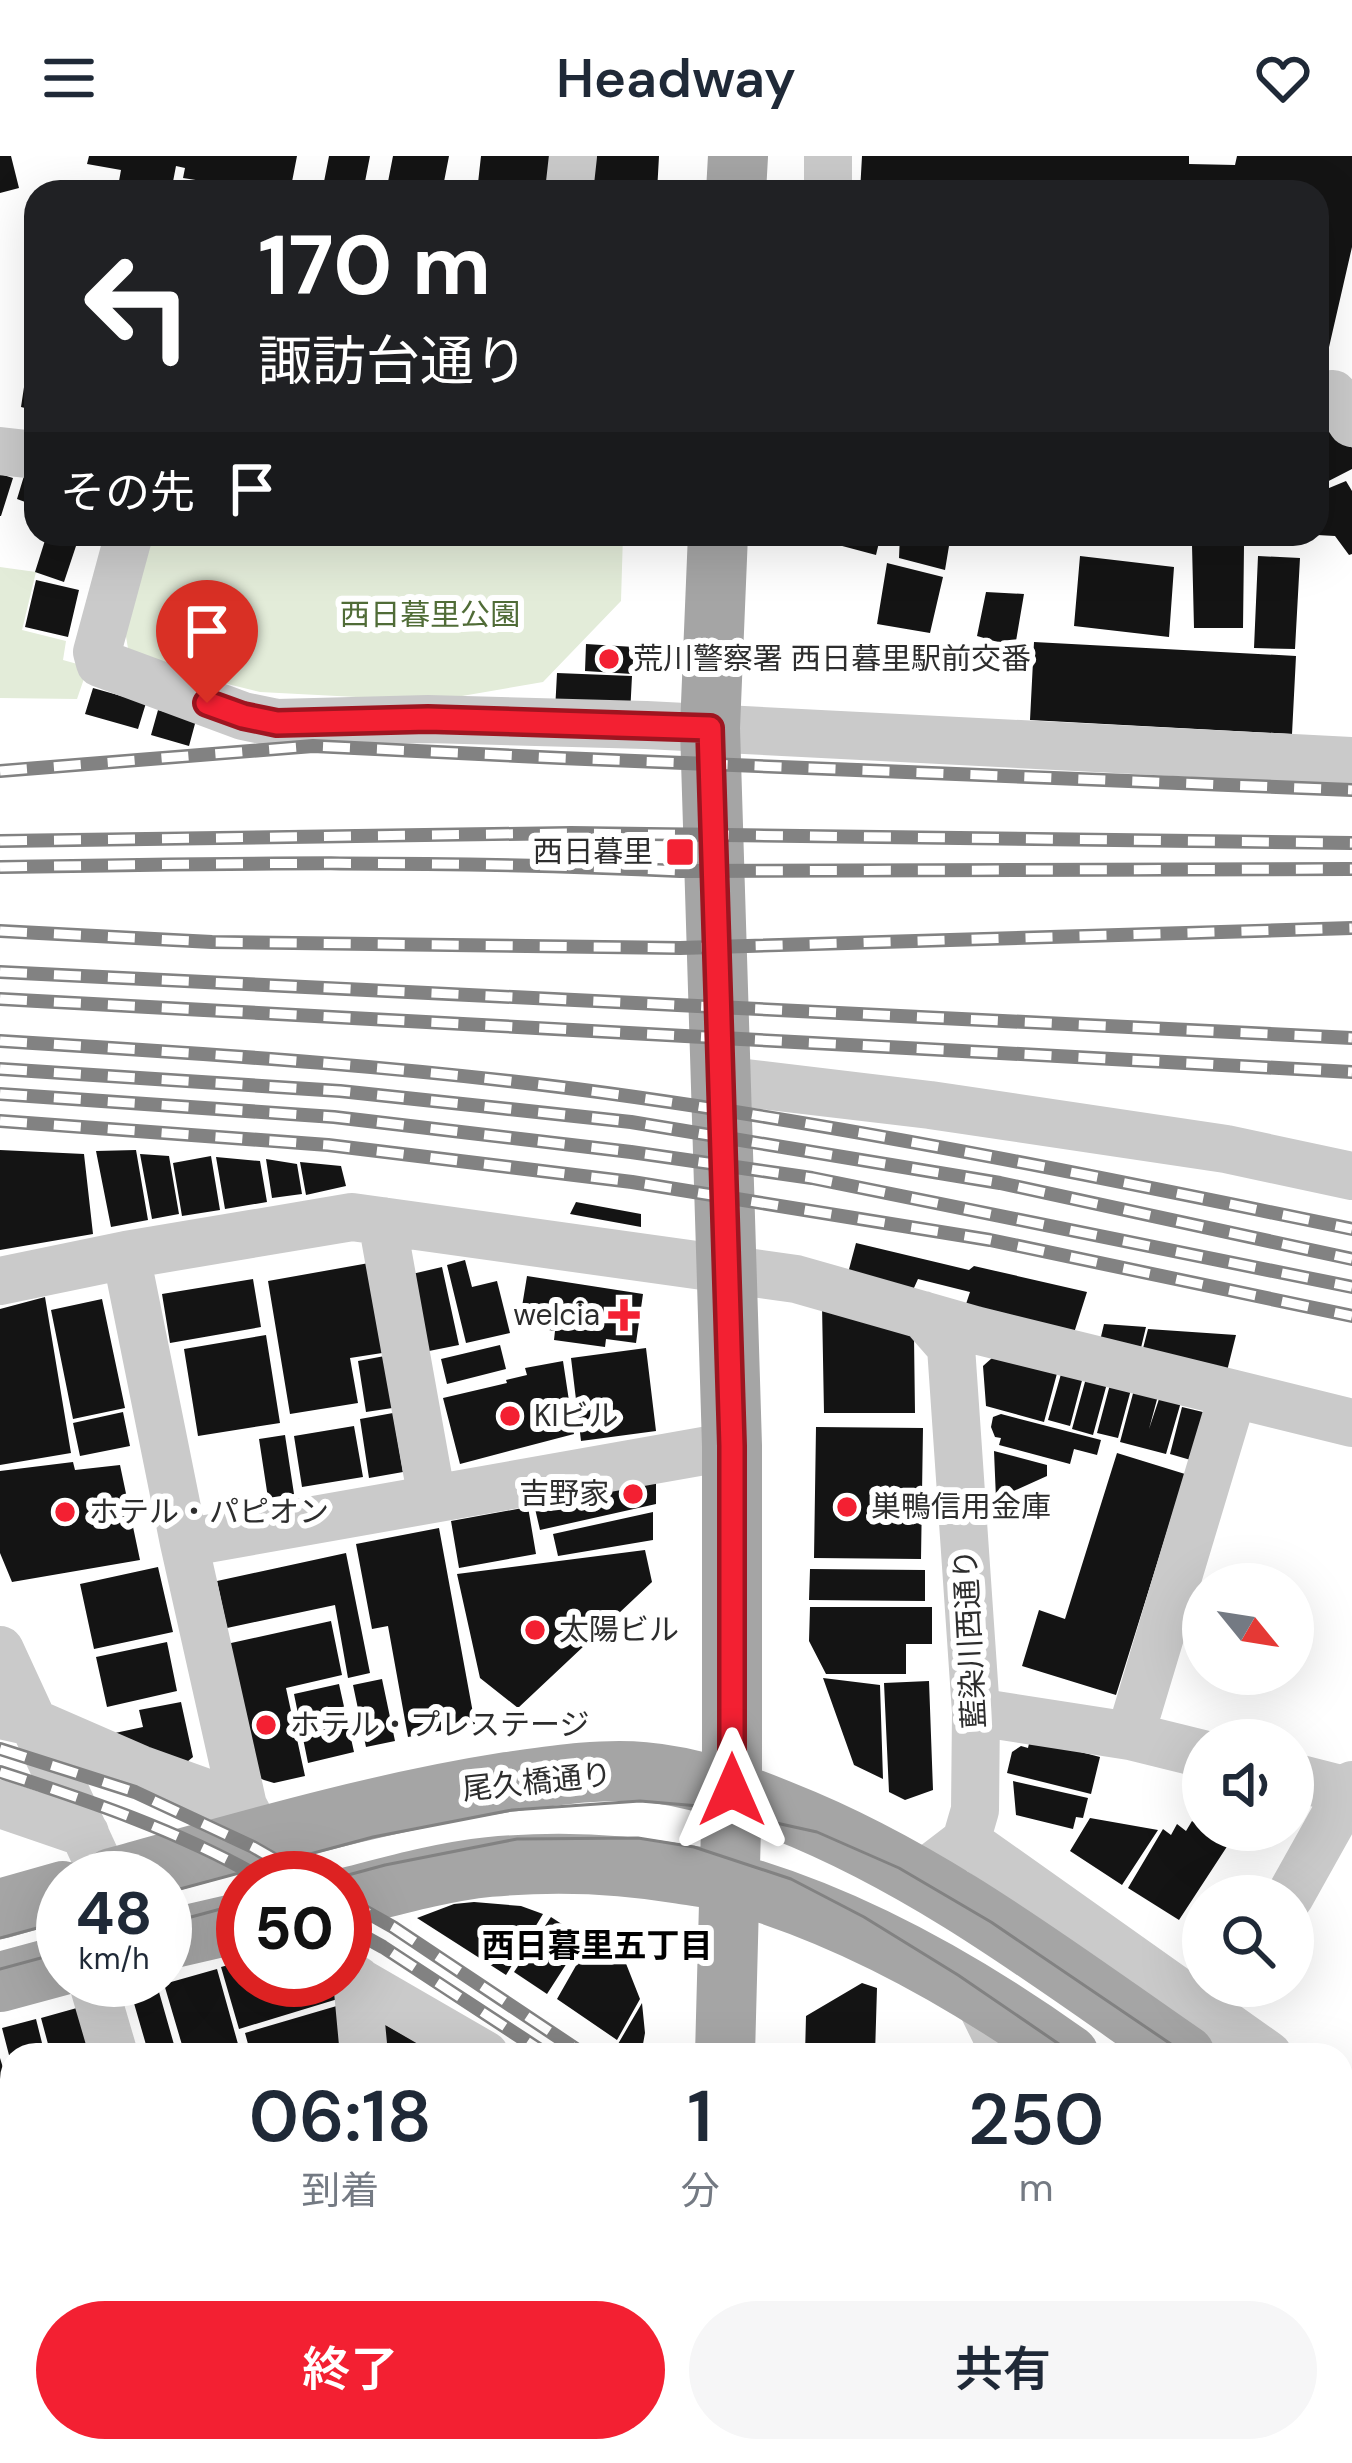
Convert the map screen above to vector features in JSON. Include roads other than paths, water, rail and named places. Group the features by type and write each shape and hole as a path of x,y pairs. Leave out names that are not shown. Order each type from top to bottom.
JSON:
{"main road":[{"path":"718,546 710,728 732,1446 732,1790 725,2043"},
{"name":"尾久橋通り","path":"144,1851 251,1822 556,1775 644,1772 732,1790 833,1831 992,1921 1214,2020"},
{"path":"372,1892 484,1868 558,1863 625,1864 730,1882 810,1909 913,1958 1051,2043"},
{"path":"0,1909 36,1899"},
{"path":"0,1982 36,1973"}],"street":[{"path":"1329,394 1352,423"},
{"path":"126,546 97,652 100,663 243,716 292,724 428,719 710,728 1352,761"},
{"path":"720,1080 930,1105 1226,1149 1352,1176"},
{"path":"0,1281 352,1217 796,1279 923,1316 1352,1423"},
{"path":"382,1221 432,1499"},
{"path":"126,1256 184,1544 251,1822"},
{"name":"藍染川西通り","path":"923,1316 951,1347 976,1712 975,1810 966,1840"},
{"path":"1130,1736 1233,1394"},
{"path":"184,1544 732,1446"},
{"path":"0,1650 16,1718 93,1851"},
{"path":"976,1712 1182,1749"},
{"path":"16,1718 251,1822"},
{"path":"1302,1875 1351,1790 1314,1782"},
{"path":"0,1804 80,1851"},
{"path":"919,1876 966,1840 1249,2043"},
{"path":"372,1989 464,2043"},
{"path":"976,1994 978,2043"},
{"path":"976,1994 1000,2043"},
{"path":"100,2007 110,2043"},
{"path":"356,2007 362,2043"}],"tram line":[{"path":"192,1886 373,1837 512,1810 640,1801 699,1806 817,1832 899,1868 991,1922 1169,2043"},
{"path":"372,1869 517,1839 638,1838 694,1847 791,1879 864,1917 1057,2043"},
{"path":"192,1917 216,1910"},
{"path":"0,1938 36,1928"},
{"path":"0,1969 36,1959"}],"railway":[{"path":"0,771 313,746 1352,790"},
{"path":"0,841 571,833 1352,843"},
{"path":"0,867 340,863 680,871 1352,869"},
{"path":"0,931 212,942 680,948 1352,928"},
{"path":"0,972 1352,1038"},
{"path":"0,999 1352,1072"},
{"path":"0,1041 397,1070 635,1097 905,1141 1352,1229"},
{"path":"0,1069 340,1091 631,1122 1000,1183 1352,1259"},
{"path":"0,1094 334,1117 631,1152 812,1178 1352,1287"},
{"path":"0,1121 328,1145 632,1182 990,1240 1352,1316"},
{"path":"0,1749 135,1792 260,1851"},
{"path":"0,1772 101,1806 216,1854"},
{"path":"372,1915 567,2043"},
{"path":"372,1941 530,2043"}],"place":[{"name":"荒川警察署 西日暮里駅前交番","path":"609,659"},
{"name":"西日暮里","path":"680,852"},
{"name":"welcia","path":"624,1315"},
{"name":"KIビル","path":"510,1416"},
{"name":"吉野家","path":"633,1494"},
{"name":"巣鴨信用金庫","path":"847,1507"},
{"name":"ホテル・パピオン","path":"65,1512"},
{"name":"太陽ビル","path":"535,1630"},
{"name":"ホテル・プレステージ","path":"266,1725"}],"district":[{"name":"西日暮里五丁目","path":"597,1945"}],"park label":[{"name":"西日暮里公園","path":"430,615"}]}
